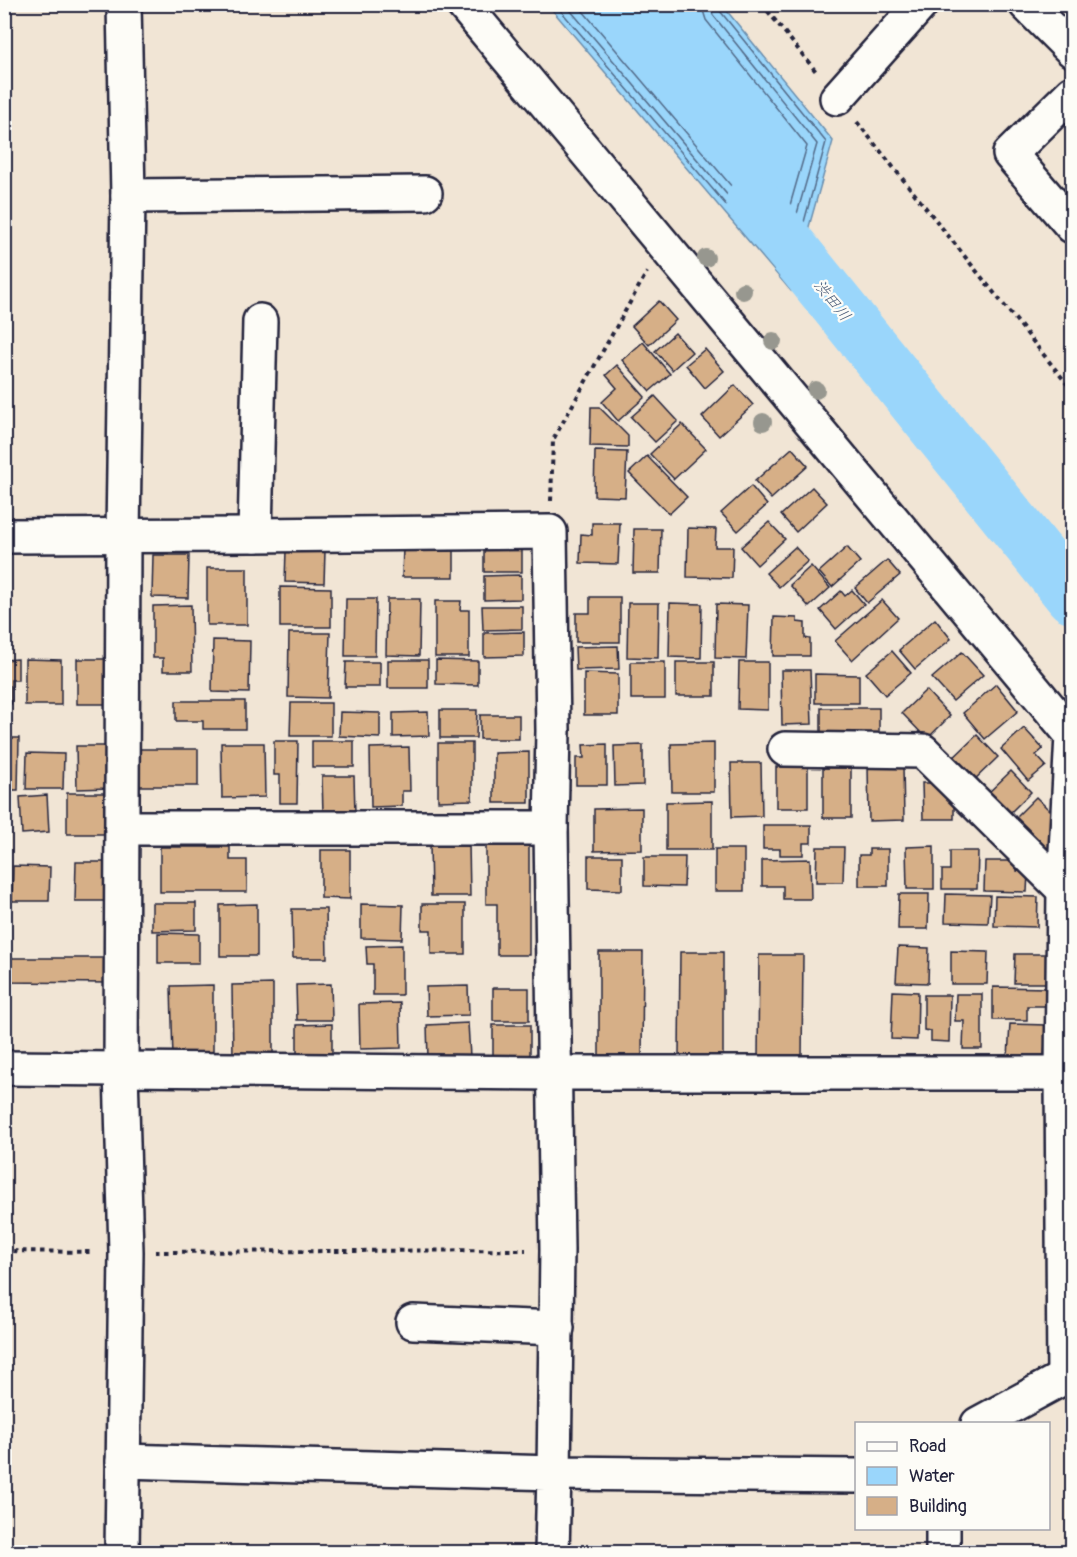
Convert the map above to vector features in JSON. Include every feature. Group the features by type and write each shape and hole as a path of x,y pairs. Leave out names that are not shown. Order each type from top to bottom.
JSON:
{"street":[{"path":"122,1552 126,1252 121,1070 123,535 128,196 124,4"},
{"path":"463,4 1072,735 1064,890 1068,1376 982,1422"},
{"path":"837,98 921,4"},
{"path":"1026,4 1072,50"},
{"path":"1072,93 1010,154 1072,226"},
{"path":"128,196 424,193"},
{"path":"255,535 260,321"},
{"path":"4,536 550,532 553,730 551,828 557,1250 552,1552"},
{"path":"785,749 923,751 1064,890"},
{"path":"122,828 551,828"},
{"path":"4,1068 1067,1073"},
{"path":"413,1322 557,1328"},
{"path":"123,1461 554,1473 855,1476"},
{"path":"943,1530 943,1552"}],"path":[{"path":"762,4 1072,390"},
{"path":"550,532 553,440 663,243"},
{"path":"4,1251 557,1250"}],"water":[{"path":"548,5 722,5 833,141 791,291"}],"building":[{"path":"659,301 676,320 649,345 632,326"},
{"path":"675,333 692,352 672,370 655,351"},
{"path":"643,342 670,374 650,391 622,360"},
{"path":"705,349 724,371 705,388 686,365"},
{"path":"617,365 645,397 618,421 602,402 617,388 606,375"},
{"path":"735,385 753,405 719,436 702,417"},
{"path":"655,396 678,421 655,442 631,417"},
{"path":"591,407 599,407 628,436 628,447 590,446"},
{"path":"682,424 706,449 674,479 650,454"},
{"path":"792,448 808,466 771,499 755,481"},
{"path":"595,451 627,452 625,497 594,496"},
{"path":"647,456 687,497 669,514 629,473"},
{"path":"751,486 767,505 738,531 721,513"},
{"path":"812,487 827,503 796,532 781,515"},
{"path":"769,522 785,539 757,565 741,547"},
{"path":"592,523 620,523 618,564 580,563 581,534 592,535"},
{"path":"688,528 716,529 715,547 733,547 732,578 687,577"},
{"path":"634,529 661,529 660,573 633,573"},
{"path":"403,547 454,547 454,577 402,577"},
{"path":"795,547 808,561 779,587 766,573"},
{"path":"847,547 860,562 832,587 819,572"},
{"path":"522,548 522,572 484,572 484,549"},
{"path":"286,550 325,551 324,583 285,582"},
{"path":"153,555 189,555 188,598 152,597"},
{"path":"887,560 900,575 867,603 855,588"},
{"path":"811,566 830,588 809,607 790,585"},
{"path":"207,568 247,568 247,625 207,625"},
{"path":"521,575 521,599 484,600 484,576"},
{"path":"280,587 331,588 331,627 280,627"},
{"path":"852,590 864,604 836,629 820,610 841,591 845,596"},
{"path":"590,597 620,597 620,642 576,642 576,613 590,613"},
{"path":"346,599 376,599 375,656 345,656"},
{"path":"387,599 420,599 419,656 386,655"},
{"path":"882,600 898,618 852,660 835,641"},
{"path":"435,601 461,601 460,610 469,610 469,657 435,657"},
{"path":"628,603 659,603 658,658 627,657"},
{"path":"670,603 702,604 701,658 669,657"},
{"path":"716,604 748,605 746,659 715,658"},
{"path":"191,605 192,671 163,671 163,658 153,658 153,606"},
{"path":"482,606 522,606 522,629 483,630"},
{"path":"774,617 797,618 797,622 805,623 805,638 810,639 810,656 773,656"},
{"path":"935,619 951,639 915,669 899,650"},
{"path":"524,632 524,656 484,657 484,633"},
{"path":"289,633 330,633 328,698 288,697"},
{"path":"213,640 250,641 249,693 212,692"},
{"path":"618,646 619,669 576,670 575,647"},
{"path":"892,651 911,673 885,695 866,673"},
{"path":"962,652 983,675 953,701 932,678"},
{"path":"18,659 18,680 11,680 11,704 4,704 4,660"},
{"path":"25,659 61,660 61,705 25,705"},
{"path":"77,659 112,659 111,704 77,704"},
{"path":"388,660 428,660 428,688 388,688"},
{"path":"436,660 478,661 478,685 436,684"},
{"path":"346,662 380,662 380,687 345,687"},
{"path":"631,662 665,662 665,699 631,699"},
{"path":"676,662 714,662 714,696 676,696"},
{"path":"739,662 768,662 768,710 738,709"},
{"path":"781,670 810,670 812,724 782,725"},
{"path":"584,673 618,674 618,715 584,715"},
{"path":"815,674 859,675 859,703 815,703"},
{"path":"996,684 1018,711 985,739 963,713"},
{"path":"926,690 950,716 927,739 902,713"},
{"path":"176,701 245,701 245,729 203,729 203,721 176,721"},
{"path":"291,703 331,703 331,736 290,736"},
{"path":"821,708 879,708 879,740 821,740"},
{"path":"440,710 477,710 476,738 440,738"},
{"path":"340,712 380,713 380,738 339,736"},
{"path":"428,712 429,736 393,737 393,713"},
{"path":"480,715 519,715 519,739 480,739"},
{"path":"1024,728 1043,749 1036,755 1046,766 1028,781 1001,749"},
{"path":"977,735 998,757 970,784 949,762"},
{"path":"4,738 19,738 18,790 4,790"},
{"path":"274,741 298,741 297,803 280,803 280,775 274,775"},
{"path":"312,741 354,741 354,767 312,767"},
{"path":"221,743 264,743 265,797 222,798"},
{"path":"438,743 472,743 472,800 438,801"},
{"path":"714,743 714,792 672,792 671,744"},
{"path":"607,744 607,785 576,785 576,758 584,758 583,745"},
{"path":"643,745 643,785 615,786 614,746"},
{"path":"76,746 110,746 110,788 77,789"},
{"path":"409,747 410,791 402,791 402,806 371,807 370,748"},
{"path":"138,749 198,749 198,786 138,786"},
{"path":"529,752 529,803 494,803 494,753"},
{"path":"27,753 64,754 63,789 26,789"},
{"path":"731,763 761,763 762,816 732,817"},
{"path":"868,766 903,766 904,820 869,821"},
{"path":"776,767 808,767 808,808 776,808"},
{"path":"823,768 851,768 851,818 823,818"},
{"path":"1011,771 1031,792 1006,817 985,796"},
{"path":"322,776 354,776 355,814 323,814"},
{"path":"922,783 941,783 954,796 954,819 923,819"},
{"path":"67,793 111,793 111,834 67,834"},
{"path":"47,795 49,832 22,834 20,797"},
{"path":"1036,797 1055,816 1054,846 1043,857 1010,823"},
{"path":"712,801 712,850 666,850 666,802"},
{"path":"642,808 642,850 594,851 594,809"},
{"path":"763,825 811,825 811,843 803,843 803,855 780,855 780,849 763,849"},
{"path":"430,844 469,844 470,896 431,896"},
{"path":"486,845 529,845 529,955 497,955 497,904 486,904"},
{"path":"934,846 934,889 907,889 906,847"},
{"path":"160,847 230,847 230,860 247,860 247,892 160,892"},
{"path":"817,847 844,847 843,882 816,882"},
{"path":"715,849 744,849 744,891 715,891"},
{"path":"869,849 888,849 888,886 859,886 859,855 869,855"},
{"path":"321,850 350,850 350,899 321,898"},
{"path":"950,851 978,851 977,889 942,889 942,870 950,870"},
{"path":"588,856 622,856 622,890 588,889"},
{"path":"644,857 685,857 684,887 644,886"},
{"path":"810,859 811,899 783,899 783,886 762,886 762,860"},
{"path":"985,861 1017,861 1017,871 1028,872 1027,892 984,891"},
{"path":"76,862 110,862 110,901 75,901"},
{"path":"13,866 50,867 49,901 12,901"},
{"path":"899,894 929,894 928,929 898,929"},
{"path":"946,894 990,895 988,923 945,922"},
{"path":"995,896 1038,897 1037,927 994,926"},
{"path":"152,903 196,903 196,930 152,931"},
{"path":"257,904 257,956 220,956 220,905"},
{"path":"361,904 403,905 402,939 361,938"},
{"path":"422,904 465,904 465,954 431,954 431,930 422,930"},
{"path":"292,909 326,909 327,958 293,958"},
{"path":"158,933 199,934 199,963 158,963"},
{"path":"402,945 402,995 373,995 373,964 367,964 366,946"},
{"path":"898,947 929,948 928,983 896,982"},
{"path":"951,951 988,952 987,984 951,984"},
{"path":"599,952 643,952 642,1056 599,1056"},
{"path":"680,952 723,952 723,1056 679,1056"},
{"path":"1015,954 1047,954 1046,983 1014,983"},
{"path":"759,955 803,955 802,1059 758,1059"},
{"path":"4,958 110,958 110,983 4,982"},
{"path":"273,984 273,1058 233,1058 232,985"},
{"path":"331,984 332,1020 297,1020 296,985"},
{"path":"213,985 213,1059 173,1059 171,986"},
{"path":"468,986 469,1015 427,1016 426,987"},
{"path":"993,987 1047,988 1046,1006 1027,1006 1027,1020 993,1020"},
{"path":"493,988 529,988 529,1021 493,1021"},
{"path":"893,991 918,992 917,1040 891,1039"},
{"path":"956,994 982,994 982,1049 963,1049 964,1021 955,1021"},
{"path":"924,995 950,995 949,1042 931,1041 931,1031 924,1030"},
{"path":"400,1003 401,1048 360,1049 359,1004"},
{"path":"468,1023 470,1057 428,1058 427,1025"},
{"path":"332,1024 332,1060 297,1061 297,1025"},
{"path":"1010,1024 1046,1025 1044,1058 1008,1057"},
{"path":"493,1025 530,1025 530,1059 493,1059"}],"waterway":[{"name":"渋田川","path":"753,201 1072,596"}]}
